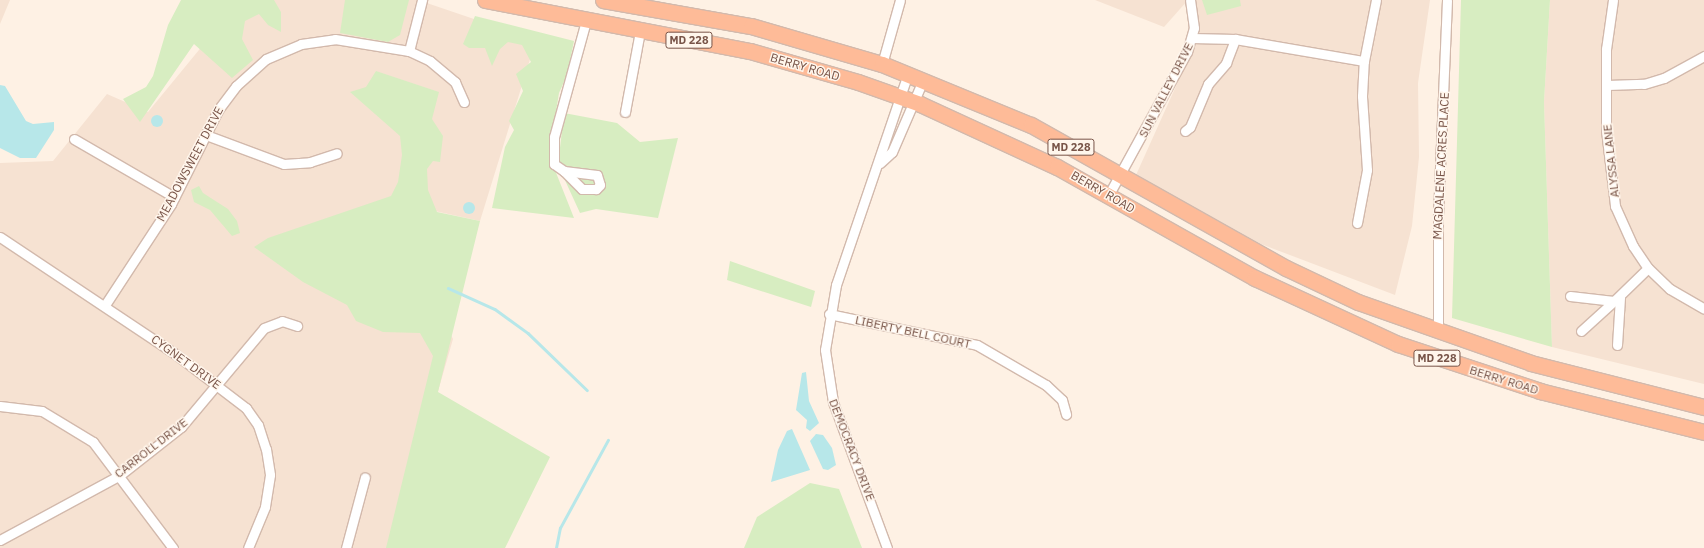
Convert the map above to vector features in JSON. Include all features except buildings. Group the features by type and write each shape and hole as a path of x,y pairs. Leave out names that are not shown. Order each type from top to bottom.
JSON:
{"highway":[{"name":"BERRY ROAD","path":"486,0 640,32 750,51 907,100 1057,166 1255,278 1398,344 1540,391 1704,432"},
{"name":"BERRY ROAD","path":"602,0 632,3 758,28 882,64 1031,125 1286,268 1358,302 1438,332 1531,363 1704,407"}],"street":[{"path":"409,51 422,0"},
{"path":"882,64 900,0"},
{"name":"SUN VALLEY DRIVE","path":"1108,196 1121,175 1192,38 1194,23 1190,0"},
{"path":"1357,223 1367,170 1362,96 1364,61 1376,0"},
{"name":"MAGDALENE ACRES PLACE","path":"1438,332 1438,215 1448,0"},
{"name":"ALYSSA LANE","path":"1613,0 1606,50 1612,195 1626,232 1648,268 1670,288 1704,309"},
{"path":"564,171 559,171 554,164 554,137 586,21"},
{"path":"624,112 640,32"},
{"path":"1192,38 1235,39 1364,61"},
{"name":"MEADOWSWEET DRIVE","path":"105,305 174,197 218,110 236,86 266,59 282,50 334,39 409,51 430,61 455,82 464,102"},
{"path":"1184,131 1190,127 1208,84 1226,63 1235,39"},
{"path":"1607,85 1644,84 1664,78 1704,56"},
{"name":"DEMOCRACY DRIVE","path":"907,100 908,74"},
{"name":"DEMOCRACY DRIVE","path":"887,548 833,402 825,350 829,314 878,166 907,100 923,80"},
{"path":"206,135 284,164 310,162 337,153"},
{"path":"74,139 174,197"},
{"name":"CYGNET DRIVE","path":"0,238 105,305 218,386 246,408 258,425 266,449 268,490 248,548"},
{"path":"1581,331 1617,299 1648,268"},
{"path":"1570,296 1617,299"},
{"path":"1617,299 1618,345"},
{"name":"LIBERTY BELL COURT","path":"829,314 977,345 1046,385 1062,400 1066,414"},
{"name":"CARROLL DRIVE","path":"0,540 120,474 182,427 218,386 254,336 273,323 297,326"},
{"path":"0,406 27,407 56,417 93,442 120,474 173,548"},
{"path":"346,548 365,478"}],"shaded area":[{"path":"0,0 10,0 0,24"},
{"path":"240,0 418,0 536,40 480,221 385,200 453,339 393,548 0,548 0,163 53,161 107,94 148,112"},
{"path":"1095,0 1188,0 1164,27"},
{"path":"1194,0 1430,0 1418,83 1419,157 1412,226 1395,295 1261,244 1136,175 1195,44 1197,21"},
{"path":"1550,0 1704,0 1704,384 1552,347 1544,102"}],"green space":[{"path":"181,0 274,0 281,12 281,32 268,25 259,14 245,21 242,39 253,60 232,78 194,44 140,122 123,99 146,87 153,76 168,25"},
{"path":"345,0 409,0 400,35 388,42 340,33"},
{"path":"1202,0 1240,0 1241,6 1207,15"},
{"path":"1461,0 1550,0 1544,102 1552,347 1452,318"},
{"path":"475,16 574,41 567,75 559,93 549,155 574,218 492,208 505,147 514,130 509,121 523,91 516,74 531,62 522,45 508,42 500,49 492,66 485,48 469,48 463,44"},
{"path":"376,71 439,92 432,119 443,136 440,162 433,161 427,169 428,190 437,212 480,221 438,392 550,457 505,548 386,548 433,356 420,333 383,332 356,321 347,305 303,282 254,247 268,238 391,196 398,182 402,155 400,136 350,92 366,87"},
{"path":"564,113 617,123 640,142 678,138 658,218 596,209 580,213 558,165"},
{"path":"199,186 203,193 228,209 237,221 240,233 232,236 210,210 194,202 191,190"},
{"path":"730,261 815,291 811,307 727,280"},
{"path":"810,483 839,489 862,548 744,548 757,517"}],"water":[{"path":"0,85 5,86 26,121 33,124 54,122 54,130 36,158 20,158 0,148"},
{"path":"155,115 159,115 163,121 159,127 155,127 151,123 151,119"},
{"path":"467,202 471,202 475,208 471,214 467,214 463,210 463,206"},
{"path":"806,372 809,401 819,423 810,431 806,428 807,420 796,410 802,373"},
{"path":"792,429 810,470 771,482 778,450 787,431"},
{"path":"816,434 823,435 832,448 836,465 828,470 823,469 810,441"}],"waterway":[{"path":"448,288 495,309 528,333 587,390"},
{"path":"556,548 560,528 608,440"}]}
